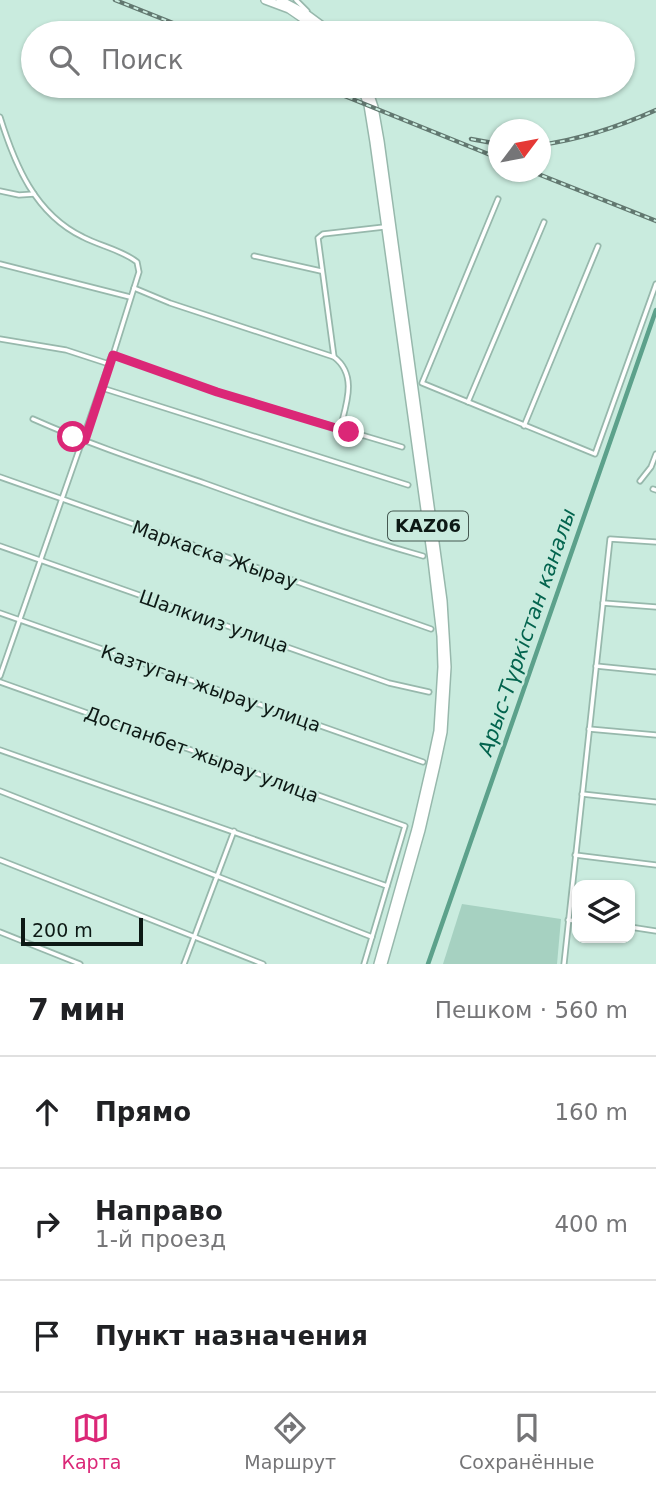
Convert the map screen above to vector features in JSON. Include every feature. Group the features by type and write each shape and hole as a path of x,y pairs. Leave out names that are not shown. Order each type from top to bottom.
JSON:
{"highway":[{"path":"265,0 296,13 307,21"},
{"path":"280,0 317,21"},
{"name":"KАZ06","path":"365,98 372,123 438,601 442,667 438,731 431,764 378,964"},
{"name":"KАZ06","path":"371,98 442,590 447,667 443,732 436,765 421,830 383,964"}],"street":[{"path":"296,0 313,18"},
{"path":"0,117 23,180 57,220 80,236 137,262 139,272 85,440 0,676"},
{"path":"0,191 19,195 34,194"},
{"path":"498,199 422,383 596,454 656,284"},
{"path":"468,402 544,222"},
{"path":"334,357 321,271 319,235 386,227"},
{"path":"524,426 598,246"},
{"path":"254,256 321,271"},
{"path":"0,264 130,297"},
{"path":"134,288 170,303 334,357 345,368 349,390 340,430"},
{"path":"0,339 66,351 109,364"},
{"path":"113,355 217,392 402,447"},
{"path":"102,388 408,485"},
{"path":"33,419 263,505 364,540 423,556"},
{"path":"640,481 651,467 656,454"},
{"name":"Маркаска Жырау","path":"0,477 430,629"},
{"path":"564,964 610,539 656,542"},
{"name":"Шалкииз улица","path":"0,546 389,683 429,692"},
{"path":"603,603 656,607"},
{"name":"Казтуган жырау улица","path":"0,613 423,762"},
{"path":"596,666 656,672"},
{"name":"Доспанбет жырау улица","path":"0,682 405,826 387,886"},
{"path":"589,729 656,735"},
{"path":"0,750 387,886 364,964"},
{"path":"0,791 372,937"},
{"path":"582,794 656,802"},
{"path":"184,964 233,831"},
{"path":"575,855 656,865"},
{"path":"0,860 263,964"},
{"path":"568,920 572,920"},
{"path":"635,928 656,930"},
{"path":"0,932 80,964"}],"green space":[{"path":"462,904 561,919 557,964 443,964"}],"waterway":[{"name":"Арыс-Түркістан каналы","path":"428,964 656,310"}],"railway":[{"path":"115,0 168,21"},
{"path":"350,98 488,154"},
{"path":"551,143 600,132 656,110"},
{"path":"471,139 488,142"},
{"path":"551,179 656,221"}],"route":[{"path":"73,437 85,440 113,355 217,392 349,432"}]}
